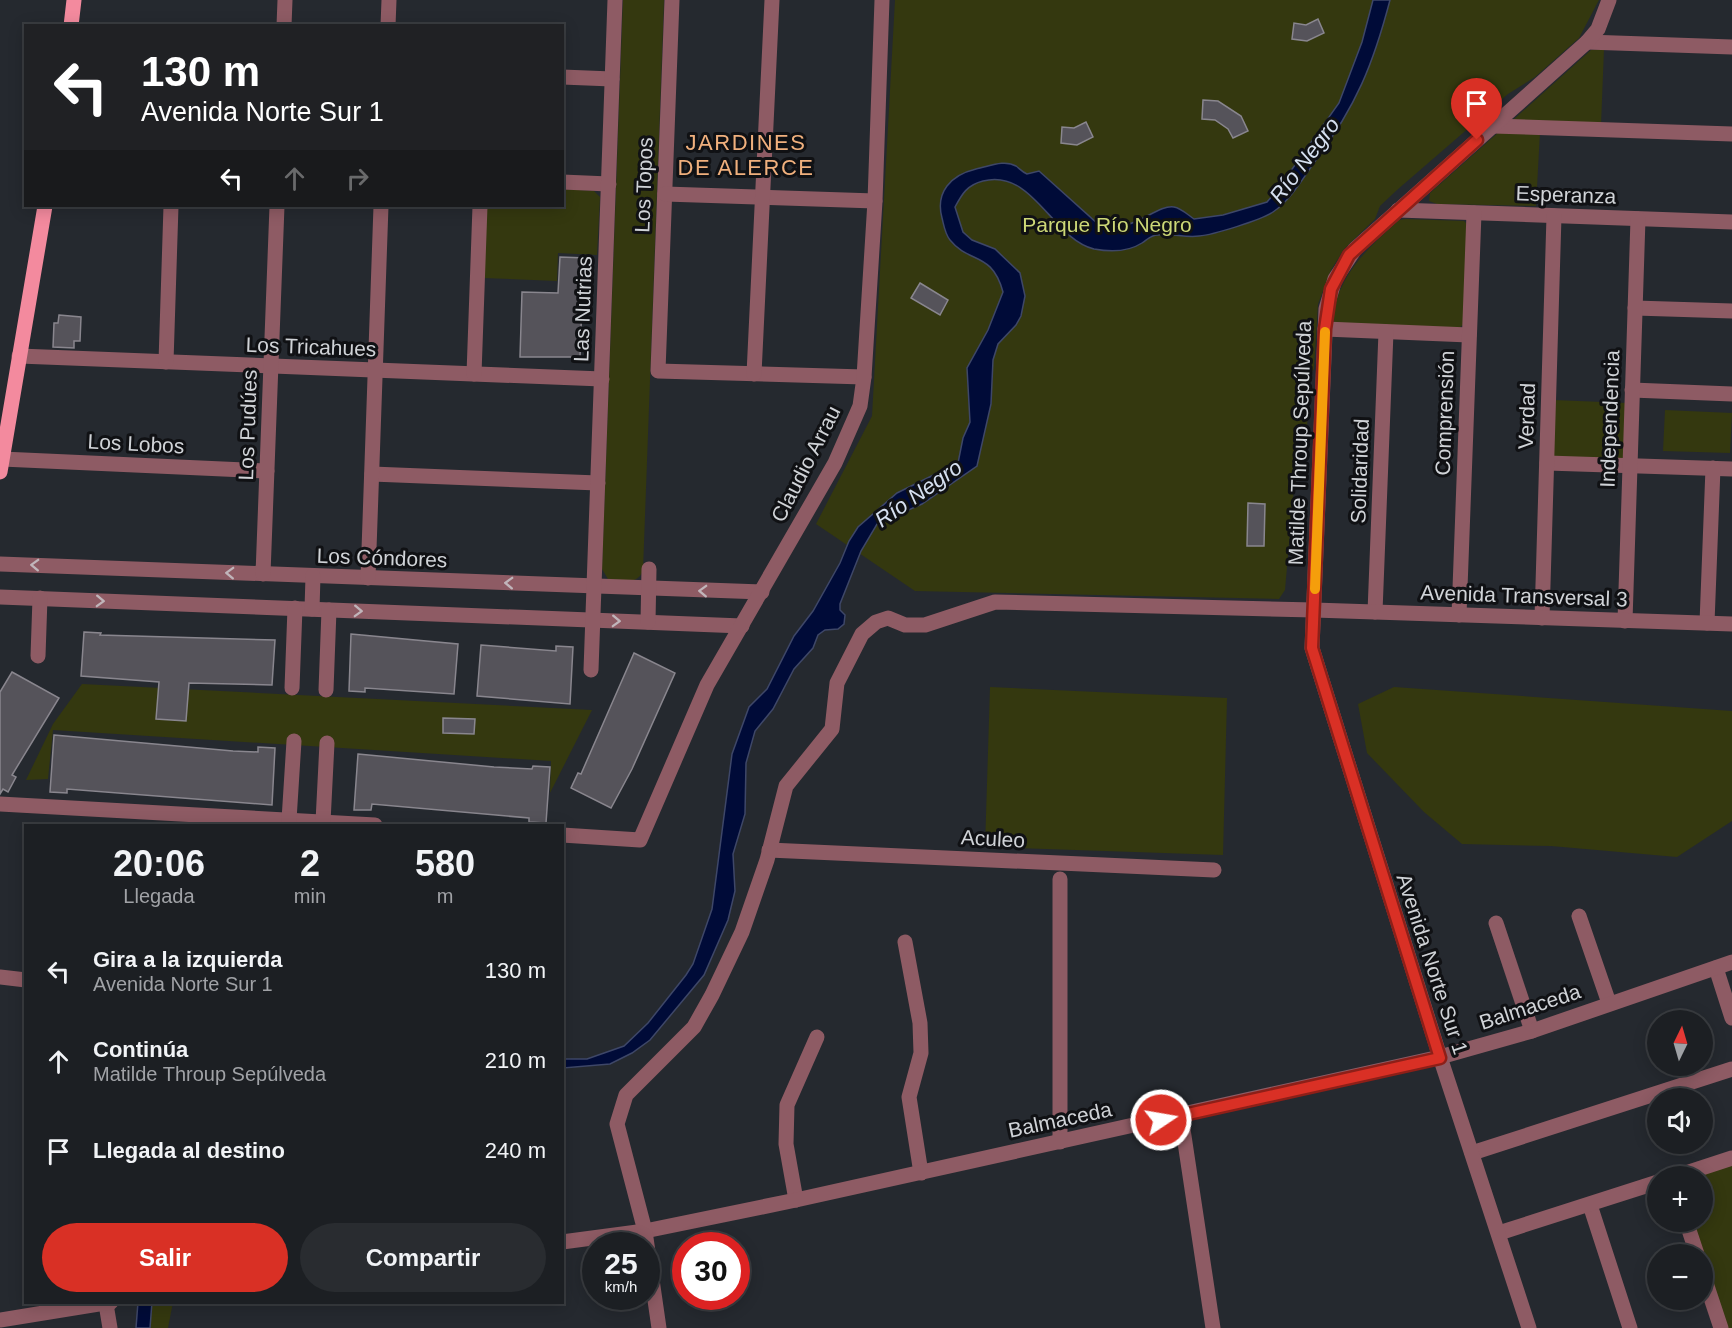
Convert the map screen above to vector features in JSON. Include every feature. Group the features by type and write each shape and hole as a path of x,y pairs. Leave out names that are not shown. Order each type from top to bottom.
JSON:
{"main road":[{"path":"71,24 74,0"},
{"path":"1,465 45,207"}],"street":[{"path":"284,24 285,0"},
{"path":"388,24 389,0"},
{"name":"Las Nutrias","path":"591,670 615,0"},
{"name":"Los Topos","path":"672,0 658,371 754,374"},
{"path":"772,0 754,374 864,377"},
{"name":"Claudio Arrau","path":"564,835 640,840 707,685 762,592 849,434 860,406 864,377 875,201 882,0"},
{"name":"Matilde Throup Sepúlveda","path":"1314,610 1325,329 1328,299 1339,271 1355,249 1587,42 1598,29 1609,0"},
{"path":"1587,42 1732,47"},
{"path":"564,77 612,79"},
{"path":"1493,126 1732,134"},
{"path":"564,182 609,184"},
{"path":"665,194 875,201"},
{"path":"166,362 171,207"},
{"name":"Los Pudúes","path":"263,574 277,207"},
{"path":"368,578 381,207"},
{"path":"474,374 480,207"},
{"name":"Esperanza","path":"1398,210 1732,222"},
{"name":"Comprensión","path":"1459,615 1474,213"},
{"name":"Verdad","path":"1542,618 1554,216"},
{"name":"Independencia","path":"1625,621 1638,219"},
{"path":"1635,308 1732,311"},
{"path":"1325,329 1469,335"},
{"name":"Solidaridad","path":"1376,612 1386,332"},
{"name":"Los Tricahues","path":"19,356 602,379"},
{"path":"1632,390 1732,394"},
{"path":"1547,464 1732,469"},
{"name":"Los Lobos","path":"1,465 267,471"},
{"path":"1707,623 1713,468"},
{"path":"372,474 598,483"},
{"name":"Los Cóndores","path":"0,564 762,592"},
{"path":"648,622 649,569"},
{"path":"312,609 313,576"},
{"path":"0,597 742,626"},
{"path":"38,656 40,598"},
{"name":"Avenida Transversal 3","path":"769,850 786,786 832,729 837,683 862,634 876,622 888,618 905,625 925,626 995,602 1732,624"},
{"path":"292,688 295,608"},
{"path":"326,690 329,609"},
{"name":"Avenida Norte Sur 1","path":"1314,610 1312,648 1440,1058 1529,1328"},
{"path":"289,820 294,741"},
{"path":"323,822 327,743"},
{"path":"0,804 358,824"},
{"path":"659,1328 645,1231 617,1124 620,1110 626,1095 694,1027 742,932 769,850"},
{"name":"Aculeo","path":"769,850 1214,870"},
{"path":"1060,879 1060,1142"},
{"path":"1579,916 1610,1003"},
{"path":"1496,923 1532,1031"},
{"path":"905,942 920,1023 921,1053 909,1097 921,1173"},
{"name":"Balmaceda","path":"564,1242 645,1231 796,1200 1440,1058 1532,1031 1732,962"},
{"path":"1716,968 1732,1018"},
{"path":"0,977 24,980"},
{"path":"796,1200 786,1144 787,1106 817,1037"},
{"path":"1472,1153 1732,1069"},
{"path":"1181,1116 1213,1328"},
{"path":"1708,1166 1732,1158"},
{"path":"1499,1233 1647,1186"},
{"path":"1590,1205 1630,1328"},
{"path":"0,1320 103,1304"},
{"path":"109,1304 110,1328"},
{"path":"1713,1304 1721,1328"}],"green space":[{"path":"623,0 664,0 643,570 641,575 629,581 608,579 602,569"},
{"name":"Parque Río Negro","path":"895,0 1599,0 1579,38 1535,77 1508,94 1397,190 1380,206 1375,219 1344,249 1331,270 1318,304 1314,369 1308,375 1307,444 1294,487 1285,590 1279,599 915,591 816,524 872,416"},
{"path":"1604,49 1601,125 1513,120 1591,50"},
{"path":"1500,131 1540,132 1536,206 1437,204 1429,201 1430,193"},
{"path":"564,189 594,191 600,197 597,255 558,253 557,281 483,278 485,207 564,207"},
{"path":"1399,220 1464,221 1467,224 1466,322 1457,330 1335,323 1333,309 1341,288 1354,266 1370,247"},
{"path":"1554,400 1627,403 1623,459 1554,458"},
{"path":"1665,410 1732,413 1730,453 1663,451"},
{"path":"82,684 592,710 550,793 551,761 53,730 48,779 26,780 53,724"},
{"path":"990,687 1227,698 1223,855 985,847"},
{"path":"1394,687 1732,711 1732,821 1677,857 1551,846 1462,844 1424,812 1367,753 1358,704"},
{"path":"1732,1158 1732,1328 1721,1328 1713,1303 1713,1244 1697,1244 1691,1232 1713,1232 1713,1166 1708,1166"},
{"path":"152,1304 173,1304 168,1328 150,1328"}],"water":[{"name":"Río Negro","path":"1373,0 1390,0 1377,45 1362,84 1330,140 1296,188 1279,207 1267,215 1237,227 1206,235 1156,235 1131,248 1106,251 1079,243 1029,194 1016,185 1000,180 983,181 973,185 963,194 955,207 963,232 972,240 995,249 1020,273 1025,296 1021,316 1016,325 998,344 993,360 991,404 977,466 922,504 877,524 861,551 840,604 840,610 845,615 844,624 838,629 825,630 818,635 813,648 794,669 773,709 755,731 746,763 745,814 733,854 735,891 728,920 704,975 650,1040 632,1053 610,1064 564,1068 564,1059 587,1059 624,1046 648,1023 686,975 693,964 712,909 732,754 749,707 767,689 794,636 813,611 858,527 897,493 958,463 963,438 970,422 967,368 988,330 1003,292 993,270 957,247 947,235 940,209 947,186 952,180 967,172 996,164 1011,164 1027,174 1039,171 1097,223 1109,226 1130,224 1167,207 1179,209 1194,219 1223,215 1267,202 1339,103 1362,42"},
{"path":"138,1304 152,1304 150,1328 136,1328"}],"building":[{"path":"1318,19 1324,33 1307,41 1292,39 1294,23 1306,25"},
{"path":"1203,100 1218,101 1241,116 1248,131 1233,138 1228,129 1215,120 1202,119"},
{"path":"1086,122 1093,137 1077,145 1061,143 1062,127 1074,128"},
{"path":"560,257 586,258 585,273 583,273 580,357 520,357 522,292 558,293"},
{"path":"920,283 948,300 940,315 911,298"},
{"path":"59,315 81,317 80,341 74,341 74,348 53,347 54,323 58,323"},
{"path":"1248,503 1265,504 1264,546 1247,546"},
{"path":"84,632 101,633 100,635 275,640 272,685 189,683 186,721 156,719 159,682 81,676"},
{"path":"351,634 458,644 454,694 365,688 365,692 349,691"},
{"path":"481,645 556,651 556,646 573,647 570,704 477,696"},
{"path":"634,653 675,673 632,769 611,808 571,788 578,773 581,774"},
{"path":"12,672 59,698 12,775 16,777 8,792 3,789 0,794 0,692"},
{"path":"443,718 475,719 474,734 443,733"},
{"path":"54,735 233,751 258,752 258,747 275,748 272,805 67,789 67,793 50,792"},
{"path":"358,754 494,767 532,769 533,766 550,767 546,823 529,822 529,818 372,804 371,810 354,810"}],"slow traffic":[{"path":"1315,589 1325,332"}],"district":[{"name":"JARDINES DE ALERCE","path":"746,154"}],"route":[{"path":"1161,1120 1440,1058 1312,648 1326,309 1331,289 1349,255 1477,140"}]}
